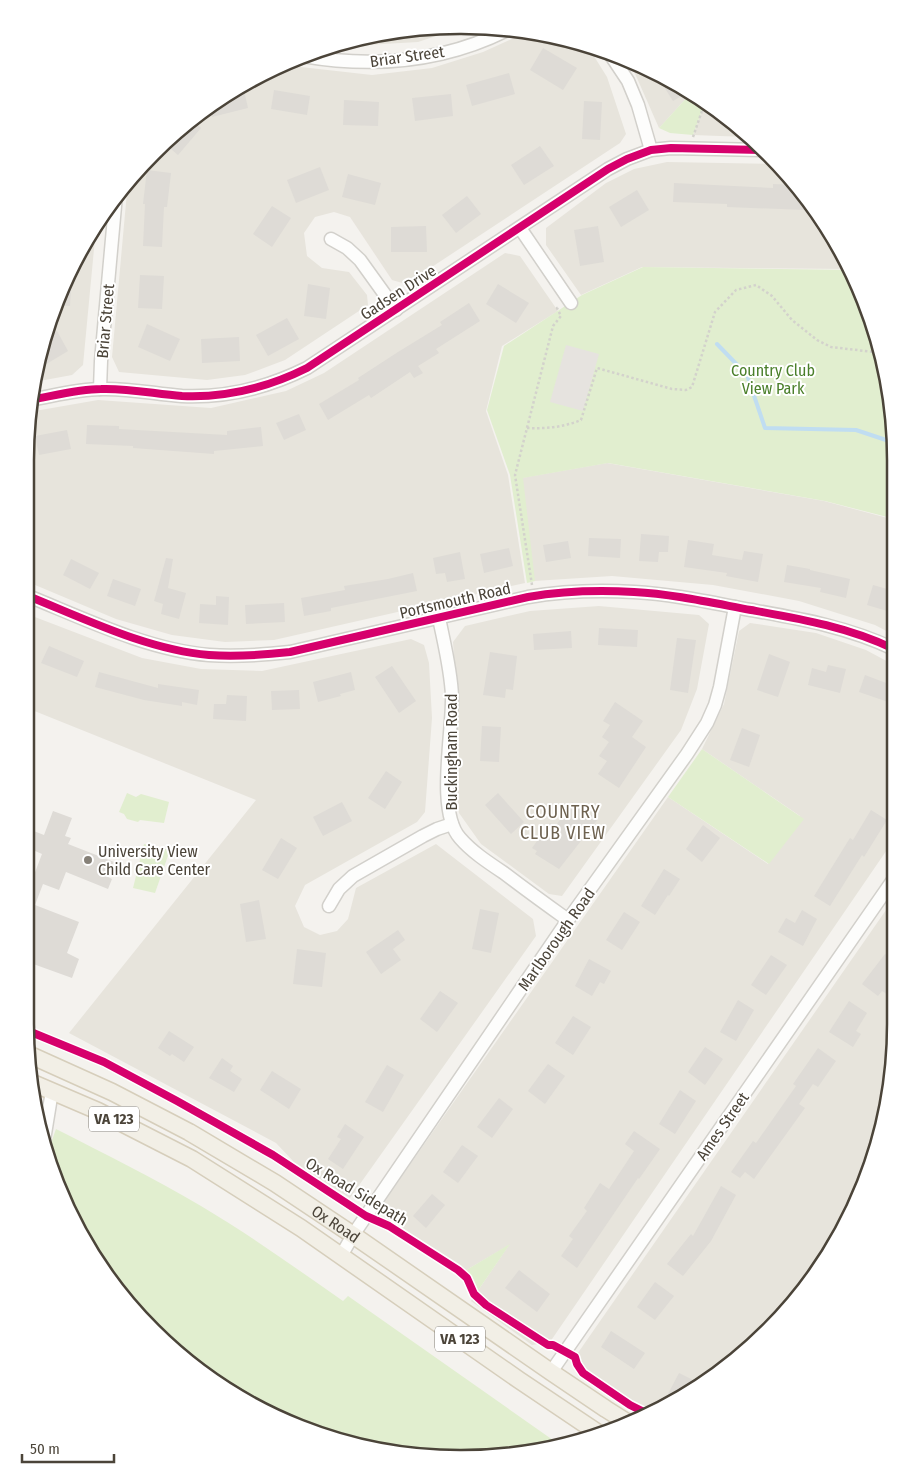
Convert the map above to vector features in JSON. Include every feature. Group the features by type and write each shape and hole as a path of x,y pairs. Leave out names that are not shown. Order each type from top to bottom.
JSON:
{"main road":[{"name":"Ox Road","path":"35,1057 112,1092 189,1132 275,1183 622,1419"},
{"name":"Ox Road","path":"38,1085 98,1111 192,1159 301,1228 593,1430"}],"street":[{"name":"Briar Street","path":"318,58 359,63 397,61 434,55 468,46 494,35"},
{"path":"616,63 628,81 638,105 650,150"},
{"name":"Gadsen Drive","path":"38,398 100,388 199,396 230,394 258,388 285,379 307,368 608,169 627,159 650,150 670,148 752,150"},
{"name":"Briar Street","path":"100,388 115,211"},
{"path":"520,228 571,303"},
{"path":"331,239 347,248 360,260 396,310"},
{"name":"Portsmouth Road","path":"34,598 139,640 209,655 250,656 290,652 533,596 593,591 636,592 676,597 816,622 845,629 887,646"},
{"name":"Marlborough Road","path":"341,1256 353,1235 568,920 687,754 707,723 720,687 735,607"},
{"name":"Buckingham Road","path":"439,618 452,695 447,782 449,812 452,824 459,837 484,859 568,920"},
{"path":"329,906 339,889 353,876 423,836 452,824"},
{"name":"Ames Street","path":"551,1372 887,889"},
{"path":"46,1126 52,1091"}],"path":[{"path":"686,149 693,137 703,109"},
{"path":"527,428 545,429 572,424 581,420 597,368 672,390 686,390 692,387 715,312 736,290 756,285 772,296 792,320 817,340 831,347 873,352"},
{"path":"533,596 515,475 553,326 561,316 557,308 571,303"}],"shaded area":[{"path":"440,35 418,42 363,45 405,37"},
{"path":"516,37 593,54 607,77 626,134 620,143 406,284 392,280 350,217 334,212 315,217 304,233 307,256 322,268 349,272 367,295 368,305 285,360 245,375 207,380 119,372 112,357 127,195 140,179 179,140 223,106 247,91 296,66 372,75 432,68 483,52"},
{"path":"634,71 686,98 659,128"},
{"path":"702,109 738,137 693,135"},
{"path":"667,162 767,164 799,201 815,223 841,269 642,267 581,295 546,245 546,228 606,183 634,169"},
{"path":"95,241 83,365 72,375 41,381 56,323 66,297"},
{"path":"505,253 520,256 558,311 502,346 486,411 508,475 525,583 274,640 225,642 172,635 116,619 34,585 34,460 37,411 98,400 211,408 286,391 324,373"},
{"path":"566,345 599,354 583,411 550,402"},
{"path":"607,463 824,501 887,518 887,631 875,625 799,601 713,585 612,576 534,581 521,478"},
{"path":"599,606 699,615 709,624 697,689 681,730 562,896 549,894 481,844 459,813 455,787 458,712 453,642 465,626 530,611"},
{"path":"34,617 142,658 201,669 262,671 411,639 424,645 429,663 432,718 425,812 417,822 305,885 295,906 304,927 320,935 337,931 348,919 356,888 436,844 533,919 536,936 350,1198 294,1162 276,1143 69,1033 256,800 34,711"},
{"path":"750,623 816,633 866,650 887,661 887,850 550,1342 532,1345 471,1301 509,1245 463,1272 378,1210 668,797 768,864 800,816 702,749 724,704 739,631"},
{"path":"887,909 886,1051 879,1107 865,1161 855,1187 830,1237 815,1261 781,1305 742,1344 698,1378 674,1393 634,1413 577,1374 573,1360"}],"green space":[{"path":"686,98 702,109 693,135 670,133 659,128"},
{"name":"Country Club View Park","path":"643,267 842,270 865,323 879,377 886,433 887,517 825,501 608,463 523,478 535,581 527,583 510,475 487,410 504,346 582,295"},
{"path":"702,749 804,819 769,864 668,797"},
{"path":"127,793 136,797 141,794 169,802 164,823 140,820 138,822 127,819 124,814 119,812"},
{"path":"144,844 170,850 155,893 133,888"},
{"path":"56,1129 201,1206 255,1240 343,1301 348,1296 553,1440 516,1447 488,1449 460,1450 405,1447 350,1436 323,1428 297,1418 247,1393 223,1378 179,1344 140,1305 122,1283 91,1237 78,1212 66,1187 51,1143"},
{"path":"510,1244 477,1292 463,1272"}],"building":[{"path":"543,48 577,68 563,90 530,70"},
{"path":"509,73 515,94 472,106 466,85"},
{"path":"663,85 682,96 673,101"},
{"path":"274,90 310,96 307,115 271,109"},
{"path":"244,93 248,108 212,117 211,114"},
{"path":"451,94 453,116 415,121 412,98"},
{"path":"344,100 379,102 378,126 343,125"},
{"path":"584,101 602,102 600,140 582,139"},
{"path":"197,125 201,128 178,155 170,148"},
{"path":"540,146 554,166 524,185 511,165"},
{"path":"320,167 329,190 296,203 287,180"},
{"path":"148,170 171,173 167,207 164,207 162,247 143,246 145,204 143,204 147,172"},
{"path":"348,174 381,183 375,205 342,197"},
{"path":"674,183 773,188 773,184 786,185 805,209 727,207 727,204 673,202"},
{"path":"637,190 649,210 621,227 609,207"},
{"path":"467,196 481,214 456,233 442,215"},
{"path":"272,206 291,218 272,247 253,234"},
{"path":"426,226 427,252 391,252 391,227"},
{"path":"598,226 604,262 580,266 574,230"},
{"path":"140,275 164,276 162,309 138,308"},
{"path":"308,284 330,288 326,319 304,316"},
{"path":"498,284 529,303 516,323 486,304"},
{"path":"71,286 70,306 63,306"},
{"path":"469,303 480,321 436,349 439,353 418,366 423,373 414,378 410,372 371,398 369,395 328,420 319,404 442,325 440,322"},
{"path":"287,318 299,339 268,356 256,335"},
{"path":"147,324 180,339 170,361 138,347"},
{"path":"57,331 68,351 45,365 48,350 53,333"},
{"path":"239,337 240,361 202,363 201,339"},
{"path":"299,414 306,430 284,440 276,423"},
{"path":"87,425 119,426 119,429 227,435 227,431 261,427 263,446 214,451 214,454 133,448 133,446 86,444"},
{"path":"67,430 71,449 39,455 35,436"},
{"path":"641,534 669,536 668,552 659,552 658,562 639,561"},
{"path":"589,538 621,539 620,558 588,556"},
{"path":"688,540 714,544 712,555 742,560 744,551 763,554 758,582 726,576 727,573 684,567"},
{"path":"568,541 571,558 546,562 543,545"},
{"path":"509,548 513,566 484,573 480,554"},
{"path":"460,552 465,579 447,582 445,573 436,574 433,558"},
{"path":"166,558 173,559 168,588 186,593 179,619 161,614 163,604 154,601"},
{"path":"71,559 99,573 90,589 63,575"},
{"path":"787,565 850,579 846,598 820,592 821,588 784,582"},
{"path":"413,573 417,591 331,608 331,611 304,616 301,598 345,590 344,586"},
{"path":"113,579 141,589 135,606 107,596"},
{"path":"873,585 887,589 887,611 867,605"},
{"path":"216,596 229,597 228,625 199,623 200,604 216,605"},
{"path":"284,603 285,622 246,624 245,605"},
{"path":"599,628 638,630 637,647 598,645"},
{"path":"571,631 572,648 534,650 533,634"},
{"path":"677,638 696,640 688,693 670,690"},
{"path":"49,646 84,661 77,677 41,663"},
{"path":"490,652 517,656 513,690 506,689 505,698 483,695"},
{"path":"769,654 790,662 778,697 757,690"},
{"path":"828,665 846,669 840,693 808,685 812,668 826,672"},
{"path":"392,666 416,701 399,713 375,677"},
{"path":"99,672 158,688 158,684 199,690 197,705 182,702 182,706 144,700 95,687"},
{"path":"351,672 355,690 318,702 313,682"},
{"path":"865,675 887,683 887,702 859,692"},
{"path":"299,690 300,709 272,710 271,691"},
{"path":"227,695 247,696 246,721 213,719 214,704 226,704"},
{"path":"615,702 643,721 632,737 646,747 619,788 598,774 607,761 599,756 609,742 602,737 610,725 603,721"},
{"path":"482,726 501,727 499,762 480,761"},
{"path":"742,728 760,735 749,767 730,760"},
{"path":"386,771 402,782 385,809 368,798"},
{"path":"498,793 524,822 511,834 485,805"},
{"path":"342,802 352,821 323,836 313,817"},
{"path":"572,802 598,819 559,869 535,854 537,851 532,848 550,823 555,827"},
{"path":"871,810 887,820 864,857 862,855 830,906 814,896 850,838 853,840"},
{"path":"53,811 72,818 65,836 71,838 68,844 114,862 108,877 112,879 108,889 66,872 59,890 43,884 35,905 79,922 67,953 79,959 72,978 34,964 34,875 42,854 34,850 34,831 44,835"},
{"path":"703,825 720,838 702,862 686,849"},
{"path":"281,838 297,848 278,879 262,870"},
{"path":"664,869 680,879 655,915 641,906"},
{"path":"259,900 266,939 246,942 240,904"},
{"path":"480,909 499,913 491,953 472,949"},
{"path":"802,910 817,919 803,946 778,932 786,918 795,923"},
{"path":"624,912 640,922 622,950 606,940"},
{"path":"398,930 405,940 393,949 401,960 381,974 366,952"},
{"path":"297,949 326,953 322,987 293,984"},
{"path":"885,954 887,956 887,994 882,991 878,996 862,984"},
{"path":"771,955 787,965 766,995 751,985"},
{"path":"589,959 611,971 604,984 600,982 592,996 575,986"},
{"path":"440,991 458,1003 437,1032 420,1019"},
{"path":"738,1000 754,1010 736,1041 720,1032"},
{"path":"849,1001 867,1013 856,1031 861,1034 853,1047 829,1032"},
{"path":"573,1016 591,1027 573,1055 555,1043"},
{"path":"169,1031 194,1047 184,1062 158,1048"},
{"path":"705,1047 723,1059 705,1085 688,1072"},
{"path":"818,1048 836,1061 818,1087 813,1084 799,1104 805,1108 754,1179 745,1172 740,1178 731,1172 753,1141 756,1143 796,1086 793,1084"},
{"path":"222,1058 233,1066 230,1071 242,1079 234,1092 209,1078"},
{"path":"548,1064 565,1076 545,1104 528,1091"},
{"path":"387,1065 404,1075 383,1112 365,1102"},
{"path":"272,1071 301,1089 289,1109 260,1090"},
{"path":"680,1090 696,1101 675,1134 659,1124"},
{"path":"499,1098 513,1109 492,1138 477,1127"},
{"path":"345,1124 364,1137 343,1169 328,1159 341,1139 337,1137"},
{"path":"634,1131 660,1149 577,1268 561,1256 573,1239 569,1236 587,1211 584,1208 600,1183 609,1189 634,1151 625,1144"},
{"path":"462,1145 478,1156 458,1183 443,1172"},
{"path":"721,1186 736,1195 711,1241 683,1276 667,1264 691,1234 693,1236"},
{"path":"432,1194 445,1205 426,1228 413,1216"},
{"path":"519,1270 550,1294 537,1312 505,1288"},
{"path":"655,1282 674,1296 655,1320 637,1307"},
{"path":"611,1331 645,1353 634,1369 601,1347"},
{"path":"679,1373 694,1380 670,1395 668,1394"}],"waterway":[{"path":"717,344 747,375 765,428 856,430 886,440"}],"cycle path":[{"path":"38,398 92,389 132,390 182,396 215,395 246,390 277,381 307,368 608,169 627,159 651,150 671,148 752,150"},
{"path":"34,598 140,640 163,647 209,655 229,656 290,652 528,597 554,593 594,591 634,592 693,599 842,629 887,646"},
{"name":"Ox Road Sidepath","path":"34,1033 104,1062 177,1101 273,1155 366,1216 389,1226 458,1270 467,1278 474,1294 486,1305 548,1345 553,1345 575,1357 583,1373 640,1410"}],"place":[{"name":"University View Child Care Center","path":"88,860"}],"district":[{"name":"COUNTRY CLUB VIEW","path":"563,822"}]}
